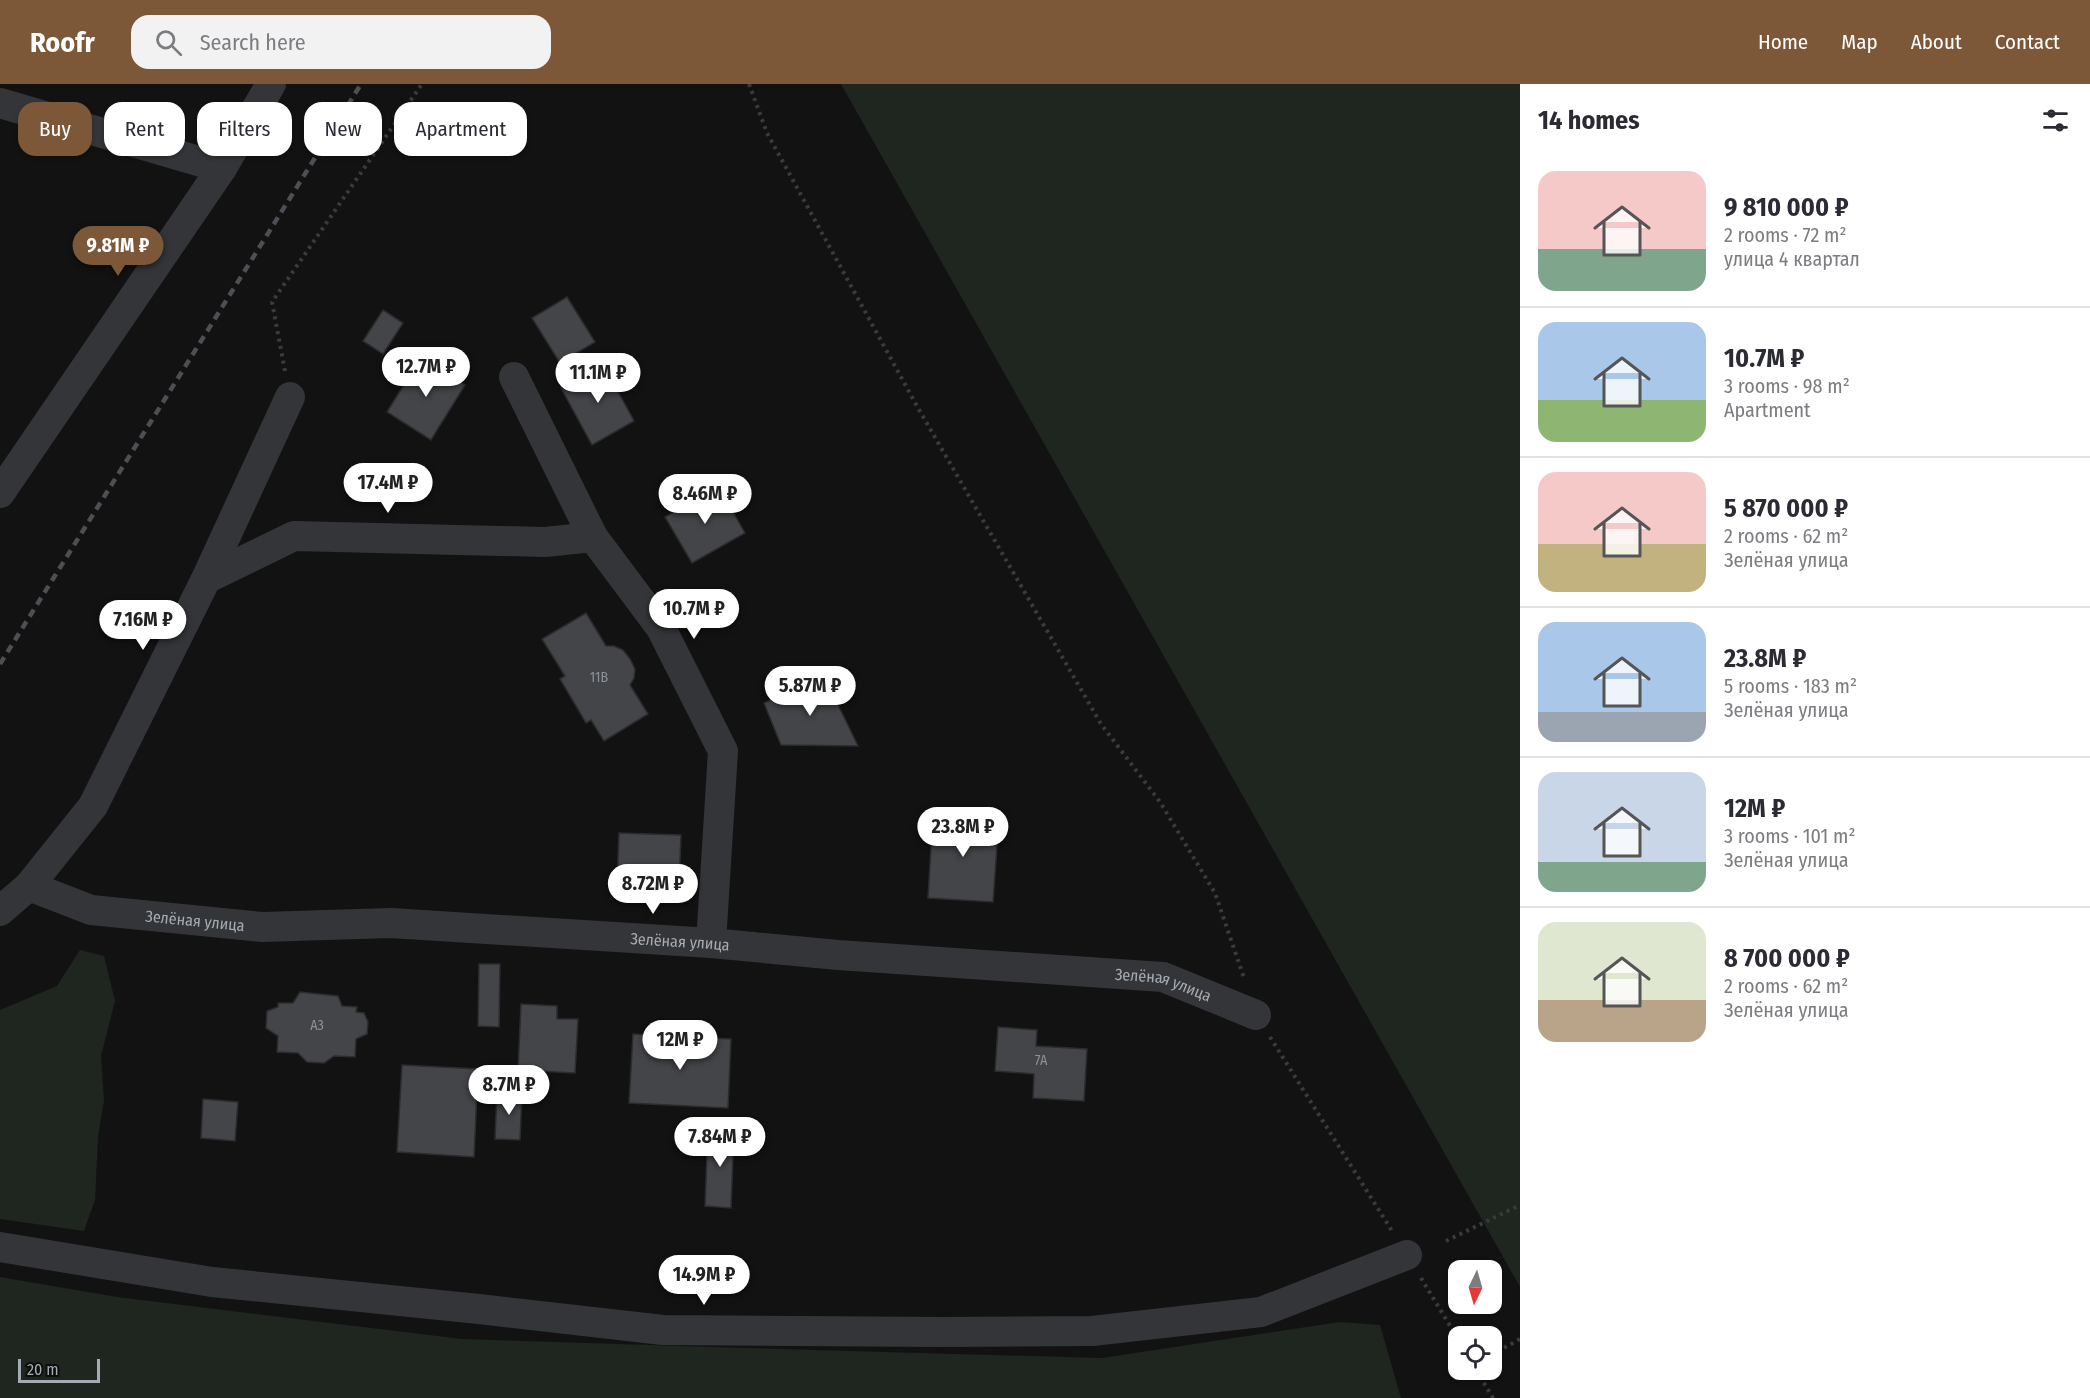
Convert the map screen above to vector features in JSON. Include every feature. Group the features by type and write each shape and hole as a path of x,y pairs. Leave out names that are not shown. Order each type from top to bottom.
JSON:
{"street":[{"path":"0,493 222,168 271,84"},
{"path":"0,103 222,168"},
{"path":"514,377 593,537 661,628 723,751 711,943"},
{"path":"0,910 28,886 93,806 206,579 290,398"},
{"path":"206,579 294,536 544,542 593,537"},
{"name":"Зелёная улица","path":"28,886 91,910 262,927 391,923 711,943 838,955 1163,977 1256,1015"},
{"path":"0,1248 212,1282 479,1308 663,1330 942,1332 1092,1331 1261,1312 1407,1255"}],"path":[{"path":"290,398 272,302 422,84"},
{"path":"750,84 767,133 924,418 1101,724 1160,802 1215,893 1256,1015 1450,1326"},
{"path":"1446,1240 1520,1205"},
{"path":"1502,1349 1520,1339"},
{"path":"1482,1380 1493,1398"}],"shaded area":[{"path":"841,84 1520,84 1520,1287"},
{"path":"80,950 104,956 115,1001 101,1056 104,1100 98,1137 95,1200 84,1231 0,1219 0,1010 57,986"},
{"path":"0,1277 117,1297 462,1339 1102,1358 1340,1322 1380,1325 1401,1398 0,1398"}],"building":[{"path":"567,297 595,342 560,363 532,318"},
{"path":"383,310 403,323 383,354 363,341"},
{"path":"421,357 465,385 431,440 387,412"},
{"path":"603,364 634,421 592,445 561,388"},
{"path":"718,486 745,533 692,563 665,517"},
{"path":"586,613 606,646 614,646 623,650 630,659 635,669 630,685 648,714 604,741 591,720 586,723 560,679 565,676 542,639"},
{"path":"823,674 858,746 781,745 764,703"},
{"path":"933,814 999,818 993,902 928,898"},
{"path":"619,833 681,835 679,887 617,885"},
{"path":"479,964 500,964 499,1027 478,1026"},
{"path":"300,992 338,996 342,1006 357,1007 356,1012 364,1013 368,1022 367,1034 356,1039 355,1057 334,1056 324,1063 307,1062 298,1053 277,1052 278,1036 266,1028 267,1011 278,1007 278,1003 293,1003"},
{"path":"521,1004 557,1006 557,1019 578,1019 575,1073 518,1070"},
{"path":"998,1027 1037,1030 1036,1046 1087,1049 1084,1101 1033,1098 1034,1074 995,1071"},
{"path":"633,1034 731,1039 728,1108 629,1103"},
{"path":"402,1065 478,1069 474,1157 397,1152"},
{"path":"497,1092 522,1093 520,1140 495,1139"},
{"path":"203,1099 238,1102 235,1141 201,1138"},
{"path":"708,1127 734,1129 731,1208 705,1206"}],"railway":[{"path":"0,664 361,84"}]}
